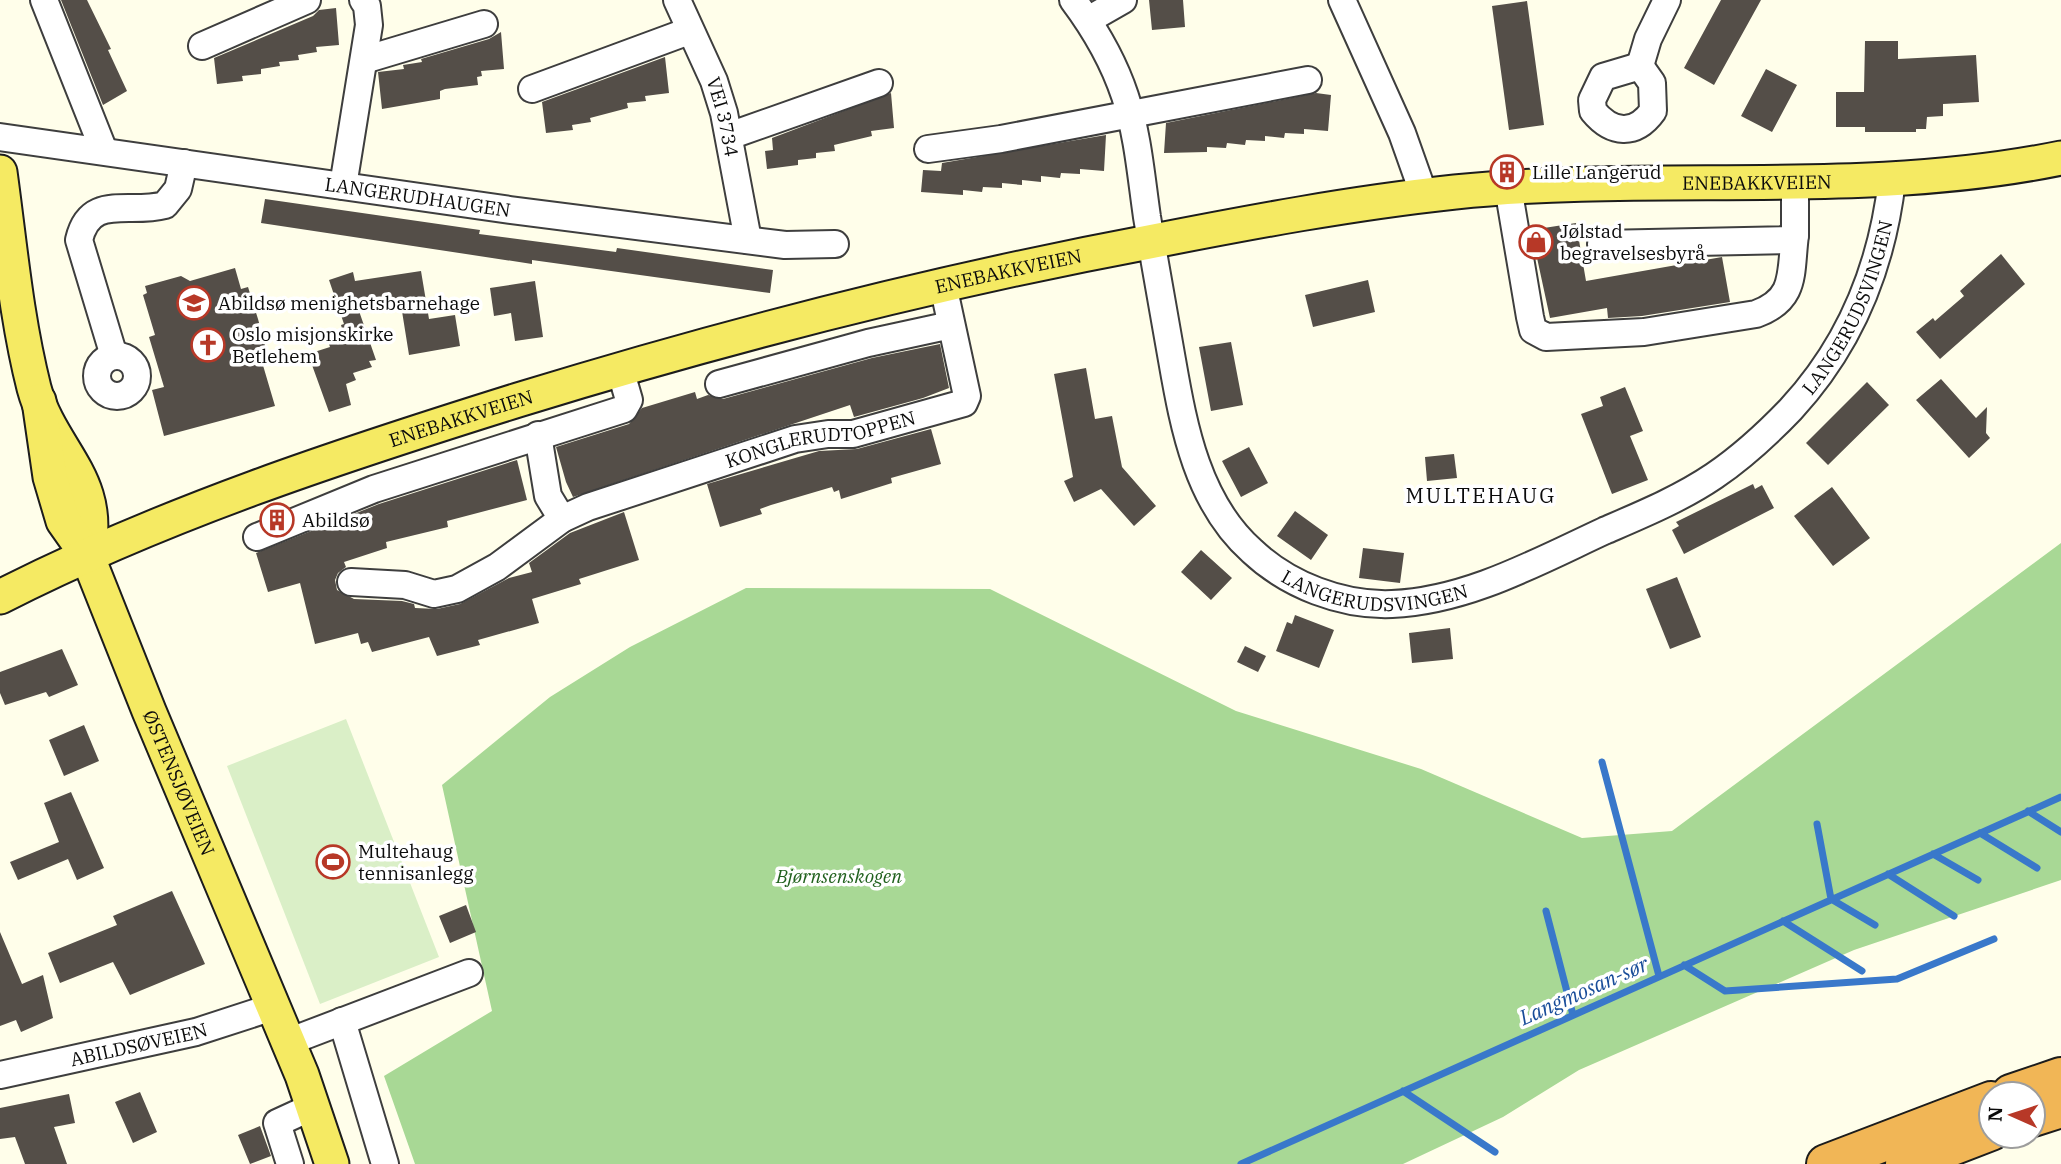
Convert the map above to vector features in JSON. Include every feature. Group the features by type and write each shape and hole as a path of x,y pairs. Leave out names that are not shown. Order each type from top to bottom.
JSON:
{"highway":[{"path":"1826,1164 1977,1126"},
{"path":"1905,1164 1977,1128"},
{"path":"1930,1164 1977,1130"}],"main road":[{"name":"ENEBAKKVEIEN","path":"0,597 87,555 229,497 439,425 620,369 777,325 943,285 1293,214 1424,195 1508,187 1892,180 1965,174 2061,158"},
{"name":"ØSTENSJØVEIEN","path":"0,172 26,353 39,401 50,477 60,512 72,537 87,555 314,1106"},
{"path":"314,1106 332,1164"},
{"path":"314,1106 343,1146 351,1164"}],"street":[{"path":"44,0 104,151"},
{"path":"202,46 307,0"},
{"path":"343,186 369,25 367,6 363,0"},
{"name":"VEI 3734","path":"677,0 714,81 729,136 748,240"},
{"path":"1080,10 1123,0"},
{"path":"1342,0 1402,132 1424,195"},
{"path":"1640,66 1648,39 1667,0"},
{"name":"LANGERUDSVINGEN","path":"1080,10 1124,93 1130,115 1188,440 1205,485 1222,519 1252,552 1287,577 1308,587 1352,601 1389,604 1430,600 1527,566 1658,508 1712,478 1740,457 1791,409 1830,360 1879,258 1892,180"},
{"path":"364,60 394,48 460,33 484,24"},
{"path":"532,89 689,31"},
{"path":"928,149 1001,139 1308,79"},
{"path":"729,136 879,83"},
{"name":"LANGERUDHAUGEN","path":"0,137 785,245 835,244"},
{"path":"114,356 79,240 83,222 94,212 136,210 165,205 177,189 184,163"},
{"path":"1508,187 1533,330 1546,337 1644,332 1756,314 1773,308 1787,296 1795,235 1795,183"},
{"path":"1601,244 1789,240 1795,235"},
{"name":"KONGLERUDTOPPEN","path":"351,582 405,585 427,593 445,593 471,583 562,519 601,502 795,439 828,434 853,434 964,403 967,396 943,285"},
{"path":"719,384 868,343 951,326"},
{"path":"257,537 374,489 624,409 629,400 620,369"},
{"path":"538,435 548,496 562,519"},
{"path":"288,1042 469,973"},
{"name":"ABILDSØVEIEN","path":"0,1075 196,1032 273,1007"},
{"path":"342,1021 385,1164"},
{"path":"290,1164 277,1123 314,1106"}],"green space":[{"name":"Bjørnsenskogen","path":"2061,543 2061,880 1854,950 1579,1070 1503,1117 1403,1164 415,1164 384,1076 492,1011 442,785 550,697 630,647 746,588 990,589 1236,711 1421,769 1582,838 1672,831"},
{"name":"Multehaug tennisanlegg","path":"346,719 439,957 320,1004 227,766"}],"building":[{"path":"61,0 87,0 111,49 108,50 127,91 103,105"},
{"path":"1149,0 1183,0 1185,27 1152,30"},
{"path":"1721,0 1761,0 1714,85 1684,68"},
{"path":"1527,1 1544,125 1509,130 1492,6"},
{"path":"336,8 339,45 316,47 317,52 298,55 299,60 279,62 280,66 261,69 261,74 242,76 243,81 217,84 214,58 313,16 319,10"},
{"path":"501,32 504,69 481,71 482,76 477,77 478,85 445,89 440,91 440,99 382,109 378,72 404,69 403,65 422,62 421,59 489,39"},
{"path":"1865,41 1898,41 1898,59 1976,55 1979,102 1943,104 1943,116 1927,117 1926,129 1916,129 1916,132 1865,132 1865,127 1836,127 1836,92 1864,92"},
{"path":"665,57 669,93 645,96 646,101 627,103 628,108 590,118 591,122 572,125 573,130 546,133 542,102"},
{"path":"1766,69 1797,85 1772,132 1741,116"},
{"path":"891,93 894,128 871,131 872,136 834,145 835,151 816,153 816,158 798,160 798,165 767,169 765,151 773,150 772,138"},
{"path":"1316,93 1331,95 1328,131 1304,129 1304,134 1285,133 1284,138 1265,136 1265,141 1246,140 1245,145 1227,143 1226,148 1207,147 1207,152 1164,153 1166,123"},
{"path":"1106,135 1104,171 1080,169 1080,174 1061,173 1060,178 1041,176 1041,182 1022,180 1022,185 1002,183 1002,188 983,187 982,192 963,190 963,195 921,192 923,170 941,171 942,163"},
{"path":"265,199 480,230 479,234 616,252 617,248 773,270 770,293 532,260 532,264 261,223"},
{"path":"1576,223 1586,281 1722,257 1730,302 1642,316 1608,318 1607,308 1550,318 1531,230"},
{"path":"2001,254 2025,284 1940,359 1916,332 1933,318 1935,321 1964,296 1960,291"},
{"name":"Oslo misjonskirke Betlehem","path":"235,268 241,289 248,287 258,319 267,352 262,362 275,406 164,436 152,390 164,387 149,337 155,335 143,295 147,293 145,286 181,276 190,281"},
{"path":"421,271 429,319 455,315 460,346 409,355 401,305 359,311 376,360 369,361 372,367 353,373 356,380 346,384 351,405 329,412 308,354 330,347 328,341 343,332 341,325 344,324 329,280 353,272 355,281"},
{"path":"1368,280 1375,312 1313,327 1305,295"},
{"path":"535,281 543,337 515,341 511,313 494,316 490,288"},
{"path":"1231,342 1243,405 1211,411 1199,347"},
{"path":"940,344 949,388 923,398 854,417 850,405 573,497 566,482 556,447 629,424 642,408 695,392 697,399 708,395 723,399 872,358"},
{"path":"1086,368 1095,419 1112,416 1122,467 1156,506 1134,526 1101,489 1074,502 1064,481 1073,477 1054,374"},
{"path":"1941,379 1976,418 1987,407 1986,433 1990,438 1969,458 1916,400"},
{"path":"1867,382 1889,405 1828,465 1806,443"},
{"path":"1625,387 1643,431 1630,436 1648,480 1612,494 1581,414 1603,406 1600,397"},
{"path":"931,429 941,464 891,478 892,483 841,499 839,490 834,492 832,487 771,505 760,509 762,514 720,527 707,484 819,451 857,449"},
{"path":"1249,447 1268,483 1241,497 1222,461"},
{"path":"1454,454 1457,478 1427,481 1425,457"},
{"path":"517,460 527,500 447,521 448,527 386,542 387,548 344,562 346,567 338,573 335,580 337,590 354,599 402,601 414,604 415,608 437,609 460,604 509,578 532,572 529,563 570,533 624,512 639,560 579,579 581,584 532,599 539,623 478,640 480,645 437,656 429,637 372,652 368,642 361,644 358,633 315,644 300,583 268,592 256,553 379,504"},
{"path":"1753,484 1755,489 1762,485 1774,508 1684,554 1672,530 1679,526 1676,522"},
{"path":"1832,487 1870,538 1833,566 1794,516"},
{"path":"1295,511 1328,535 1311,560 1277,536"},
{"path":"1363,548 1404,553 1400,583 1359,578"},
{"path":"1201,550 1232,578 1211,600 1181,572"},
{"path":"1677,577 1701,637 1670,649 1646,589"},
{"path":"1295,615 1334,630 1319,668 1276,651 1287,622 1292,624"},
{"path":"1450,628 1453,659 1412,663 1409,633"},
{"path":"1245,646 1266,656 1258,672 1237,662"},
{"path":"62,649 78,685 49,697 46,692 5,705 0,693 0,672"},
{"path":"84,725 99,761 64,776 49,740"},
{"path":"71,792 104,868 77,880 68,859 18,880 10,862 59,842 44,803"},
{"path":"172,891 205,964 130,995 113,962 60,983 48,953 117,925 113,916"},
{"path":"466,905 476,932 450,943 439,916"},
{"path":"0,932 22,984 43,975 53,1018 21,1032 16,1020 0,1026"},
{"path":"140,1092 157,1132 133,1143 115,1102"},
{"path":"69,1094 75,1123 54,1127 67,1164 25,1164 15,1137 0,1139 0,1108"},
{"path":"260,1126 271,1156 250,1164 238,1135"}],"waterway":[{"path":"1602,762 1659,976"},
{"name":"Langmosan-sør","path":"1241,1164 2061,797"},
{"path":"2028,811 2061,832"},
{"path":"1817,824 1831,899 1875,925"},
{"path":"1980,833 2037,868"},
{"path":"1933,854 1978,880"},
{"path":"1888,874 1954,916"},
{"path":"1546,911 1573,1015"},
{"path":"1783,921 1862,971"},
{"path":"1684,965 1725,991 1897,979 1994,939"},
{"path":"1403,1091 1495,1152"}],"place":[{"name":"Lille Langerud","path":"1507,172"},
{"name":"Jølstad begravelsesbyrå","path":"1536,242"},
{"name":"Abildsø menighetsbarnehage","path":"194,303"},
{"name":"Oslo misjonskirke Betlehem","path":"208,345"},
{"name":"Abildsø","path":"277,520"},
{"name":"Multehaug tennisanlegg","path":"333,862"}],"district":[{"name":"MULTEHAUG","path":"1481,496"}]}
